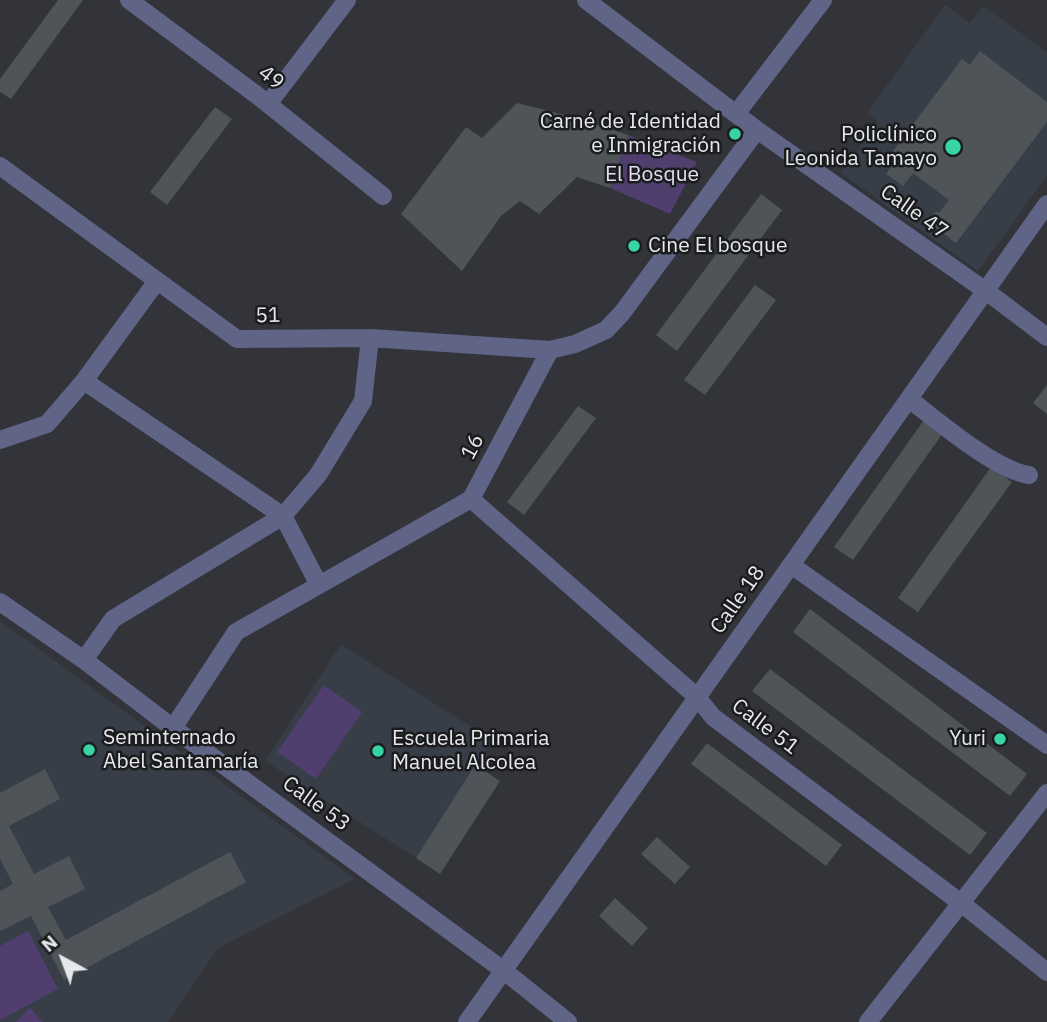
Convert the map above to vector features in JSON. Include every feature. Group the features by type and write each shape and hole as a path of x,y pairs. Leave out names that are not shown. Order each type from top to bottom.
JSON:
{"street":[{"name":"49","path":"129,0 268,104 383,196"},
{"path":"268,104 347,0"},
{"name":"Calle 47","path":"586,0 757,130 986,290 1047,337"},
{"path":"736,114 823,0"},
{"path":"550,350 575,344 606,330 630,302 757,130"},
{"name":"51","path":"0,166 237,339 370,338 550,350"},
{"name":"Calle 18","path":"467,1022 1047,204"},
{"path":"0,440 47,424 84,381 157,281"},
{"path":"84,660 113,619 283,516 318,475 363,401 370,338"},
{"name":"16","path":"471,499 550,350"},
{"path":"84,381 283,516 319,585"},
{"path":"909,398 978,450 1018,474 1029,475"},
{"path":"173,728 236,632 471,499"},
{"name":"Calle 51","path":"471,499 697,697 713,717 961,903 1047,972"},
{"path":"791,565 1047,745"},
{"name":"Calle 53","path":"0,601 84,660 503,970 569,1022"},
{"path":"868,1022 1047,793"}],"shaded area":[{"name":"Policlínico Leonida Tamayo","path":"945,5 970,23 983,6 1047,52 1047,176 978,271 841,173 878,122 867,113"},
{"name":"Seminternado Abel Santamaría","path":"0,621 355,879 218,948 168,1022 0,1022"},
{"name":"Escuela Primaria Manuel Alcolea","path":"341,644 492,740 416,858 265,761"}],"green space":[{"name":"El Bosque","path":"628,135 697,162 670,214 610,188"},
{"path":"324,685 362,712 316,779 277,752"},
{"path":"28,931 58,989 0,1020 0,946"},
{"path":"30,1008 43,1022 15,1022"}],"building":[{"path":"58,0 83,0 11,99 0,92 0,79"},
{"path":"980,51 1047,102 1047,122 956,243 928,222 949,200 913,173 903,186 886,174 896,160 890,155 962,59 970,65"},
{"name":"El Bosque","path":"517,103 584,120 628,135 610,188 577,177 539,214 520,201 501,216 462,271 401,214 466,127 482,138"},
{"path":"215,107 232,119 167,205 150,192"},
{"path":"761,194 782,210 677,351 656,335"},
{"path":"755,285 776,300 705,395 684,380"},
{"path":"1047,385 1047,414 1033,403"},
{"path":"578,406 596,418 524,515 507,502"},
{"path":"924,420 943,433 853,560 834,547"},
{"path":"991,467 1012,482 918,612 898,598"},
{"path":"810,609 1027,774 1010,796 793,632"},
{"path":"770,669 987,833 970,855 752,691"},
{"path":"707,743 842,845 826,866 691,764"},
{"path":"475,765 500,781 440,874 416,858"},
{"path":"45,769 60,799 9,826 34,874 69,856 85,889 48,907 66,940 230,852 246,882 64,980 31,916 0,931 0,891 13,884 0,859 0,793"},
{"path":"657,837 690,867 675,884 641,854"},
{"path":"615,898 648,928 632,946 599,916"}],"place":[{"name":"Carné de Identidad e Inmigración","path":"735,134"},
{"name":"Policlínico Leonida Tamayo","path":"953,147"},
{"name":"Cine El bosque","path":"634,246"},
{"name":"Yuri","path":"1000,739"},
{"name":"Seminternado Abel Santamaría","path":"89,750"},
{"name":"Escuela Primaria Manuel Alcolea","path":"378,751"}]}
